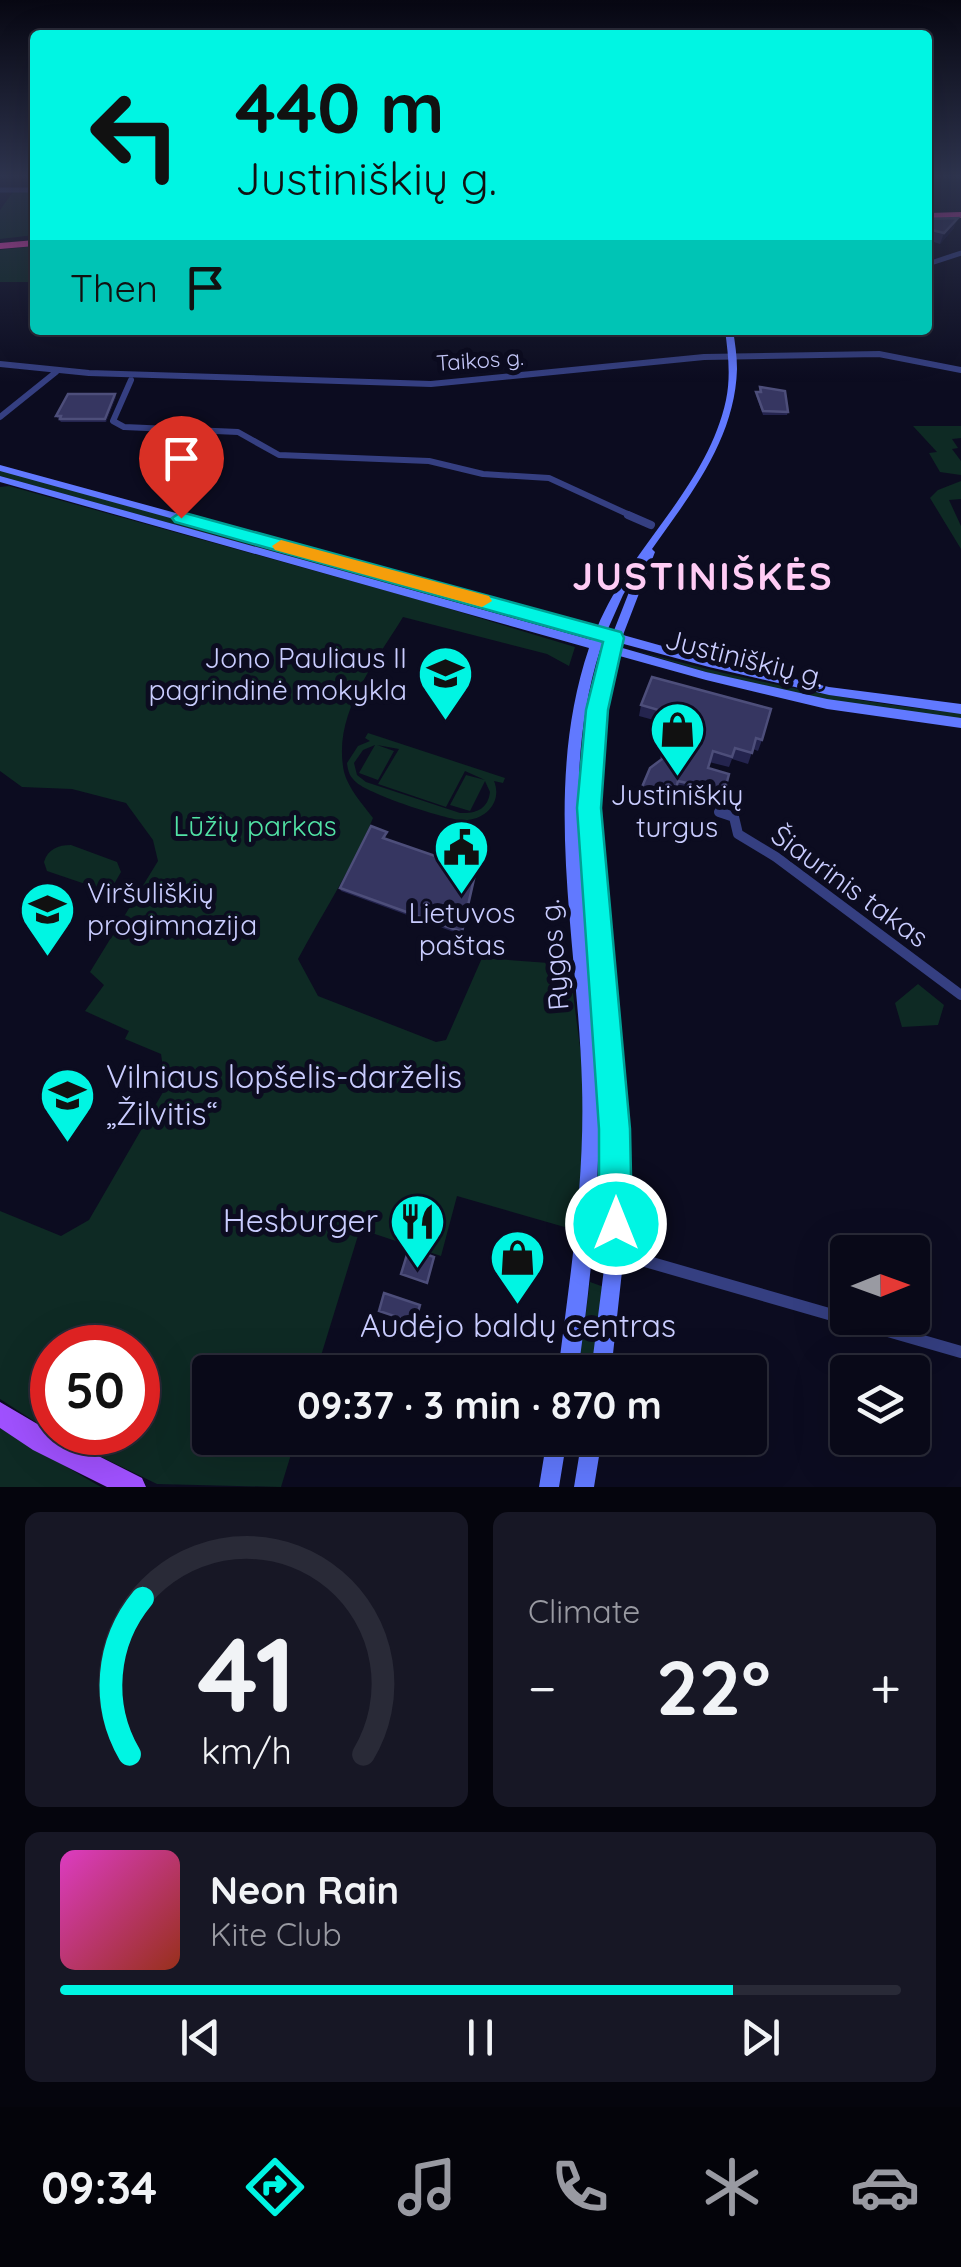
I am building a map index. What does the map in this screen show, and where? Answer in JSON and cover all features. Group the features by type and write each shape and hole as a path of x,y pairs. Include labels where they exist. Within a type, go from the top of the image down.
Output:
{"main road":[{"name":"Rygos g.","path":"570,1355 586,1244 592,1127 572,788 576,726 633,568 651,550 700,475 720,436 731,401 734,357 730,335"},
{"name":"Justiniškių g.","path":"0,468 797,699 961,723"},
{"name":"Justiniškių g.","path":"0,479 604,641 829,691 961,710"},
{"name":"Rygos g.","path":"602,1355 615,1253 615,1129 589,808 604,641"},
{"path":"0,1414 133,1487"},
{"path":"549,1487 554,1455"},
{"path":"584,1487 589,1455"}],"street":[{"path":"932,263 961,252"},
{"name":"Taikos g.","path":"0,364 56,372 443,384 681,358 879,354 961,370"},
{"path":"0,417 56,372"},
{"path":"132,380 113,421 124,428 238,432 279,455 429,462 483,474 548,478 652,525"},
{"name":"Šiaurinis takas","path":"720,812 734,816 738,834 776,857 961,995"},
{"path":"586,1244 961,1352"}],"green space":[{"path":"30,247 30,282 0,282 0,250"},
{"path":"913,426 961,426 961,438 952,439 958,448 952,449 961,461 961,475 940,472 929,453 937,452"},
{"path":"0,470 579,632 381,582 0,476"},
{"path":"961,481 961,499 949,500 961,526 961,549 930,498 938,490"},
{"name":"Lūžių parkas","path":"9,486 430,603 575,647 569,666 547,654 403,617 358,690 344,730 344,772 373,818 298,959 318,996 436,1042 446,1040 482,958 562,964 570,970 584,1078 581,1210 568,1228 457,1196 441,1256 360,1229 321,1355 192,1355 192,1455 291,1455 281,1487 157,1484 97,1455 160,1455 160,1325 30,1325 30,1418 0,1399 0,1211 61,1236 89,1220 166,1087 161,1054 125,1039 129,1031 85,1011 104,985 90,972 158,861 153,840 126,803 72,789 22,787 0,771 0,487"},
{"path":"633,650 796,689 961,713 961,720 874,709 736,681"},
{"path":"368,733 505,778 503,783 494,781 494,804 477,818 461,820 438,815 377,794 355,781 347,763 358,746 370,741 365,738","holes":["375,745 359,773 378,780 394,751 377,745 399,749 378,784 446,807 465,771 485,780 466,775 450,805 470,811 485,781 490,792 480,809 471,813 460,813 366,782 357,775 354,763 363,750"]},
{"path":"71,845 117,862 121,872 114,884 100,889 47,871 44,862 48,854"},
{"path":"918,984 944,1005 938,1025 902,1027 895,1003"},
{"path":"590,1282 604,1287 594,1355 580,1355"},
{"path":"0,1428 30,1446 30,1455 46,1455 101,1487 0,1487"}],"building":[{"path":"760,387 785,391 788,412 763,411 756,392 761,392"},
{"path":"68,394 115,394 105,419 60,419 56,416"},
{"path":"652,677 771,709 762,740 756,738 752,753 735,748 732,757 713,751 708,768 729,774 724,793 715,798 706,793 708,788 678,781 674,796 642,787 650,768 666,756 684,761 689,744 675,740 672,750 663,747 676,715 641,705"},
{"path":"371,826 387,832 383,838 476,870 462,932 340,888"},
{"name":"Hesburger","path":"409,1248 434,1257 427,1283 401,1274"},
{"path":"384,1293 420,1305 415,1323 379,1311"}],"slow traffic":[{"path":"281,546 482,601"}],"place":[{"name":"Jono Pauliaus II pagrindinė mokykla","path":"446,723"},
{"name":"Justiniškių turgus","path":"677,778"},
{"name":"Lietuvos paštas","path":"462,896"},
{"name":"Viršuliškių progimnazija","path":"48,958"},
{"name":"Vilniaus lopšelis-darželis „Žilvitis“","path":"67,1144"},
{"name":"Hesburger","path":"417,1270"},
{"name":"Audėjo baldų centras","path":"518,1306"}],"district":[{"name":"JUSTINIŠKĖS","path":"703,577"}],"route":[{"path":"181,518 614,638 597,710 589,808 615,1129 616,1224"}]}
